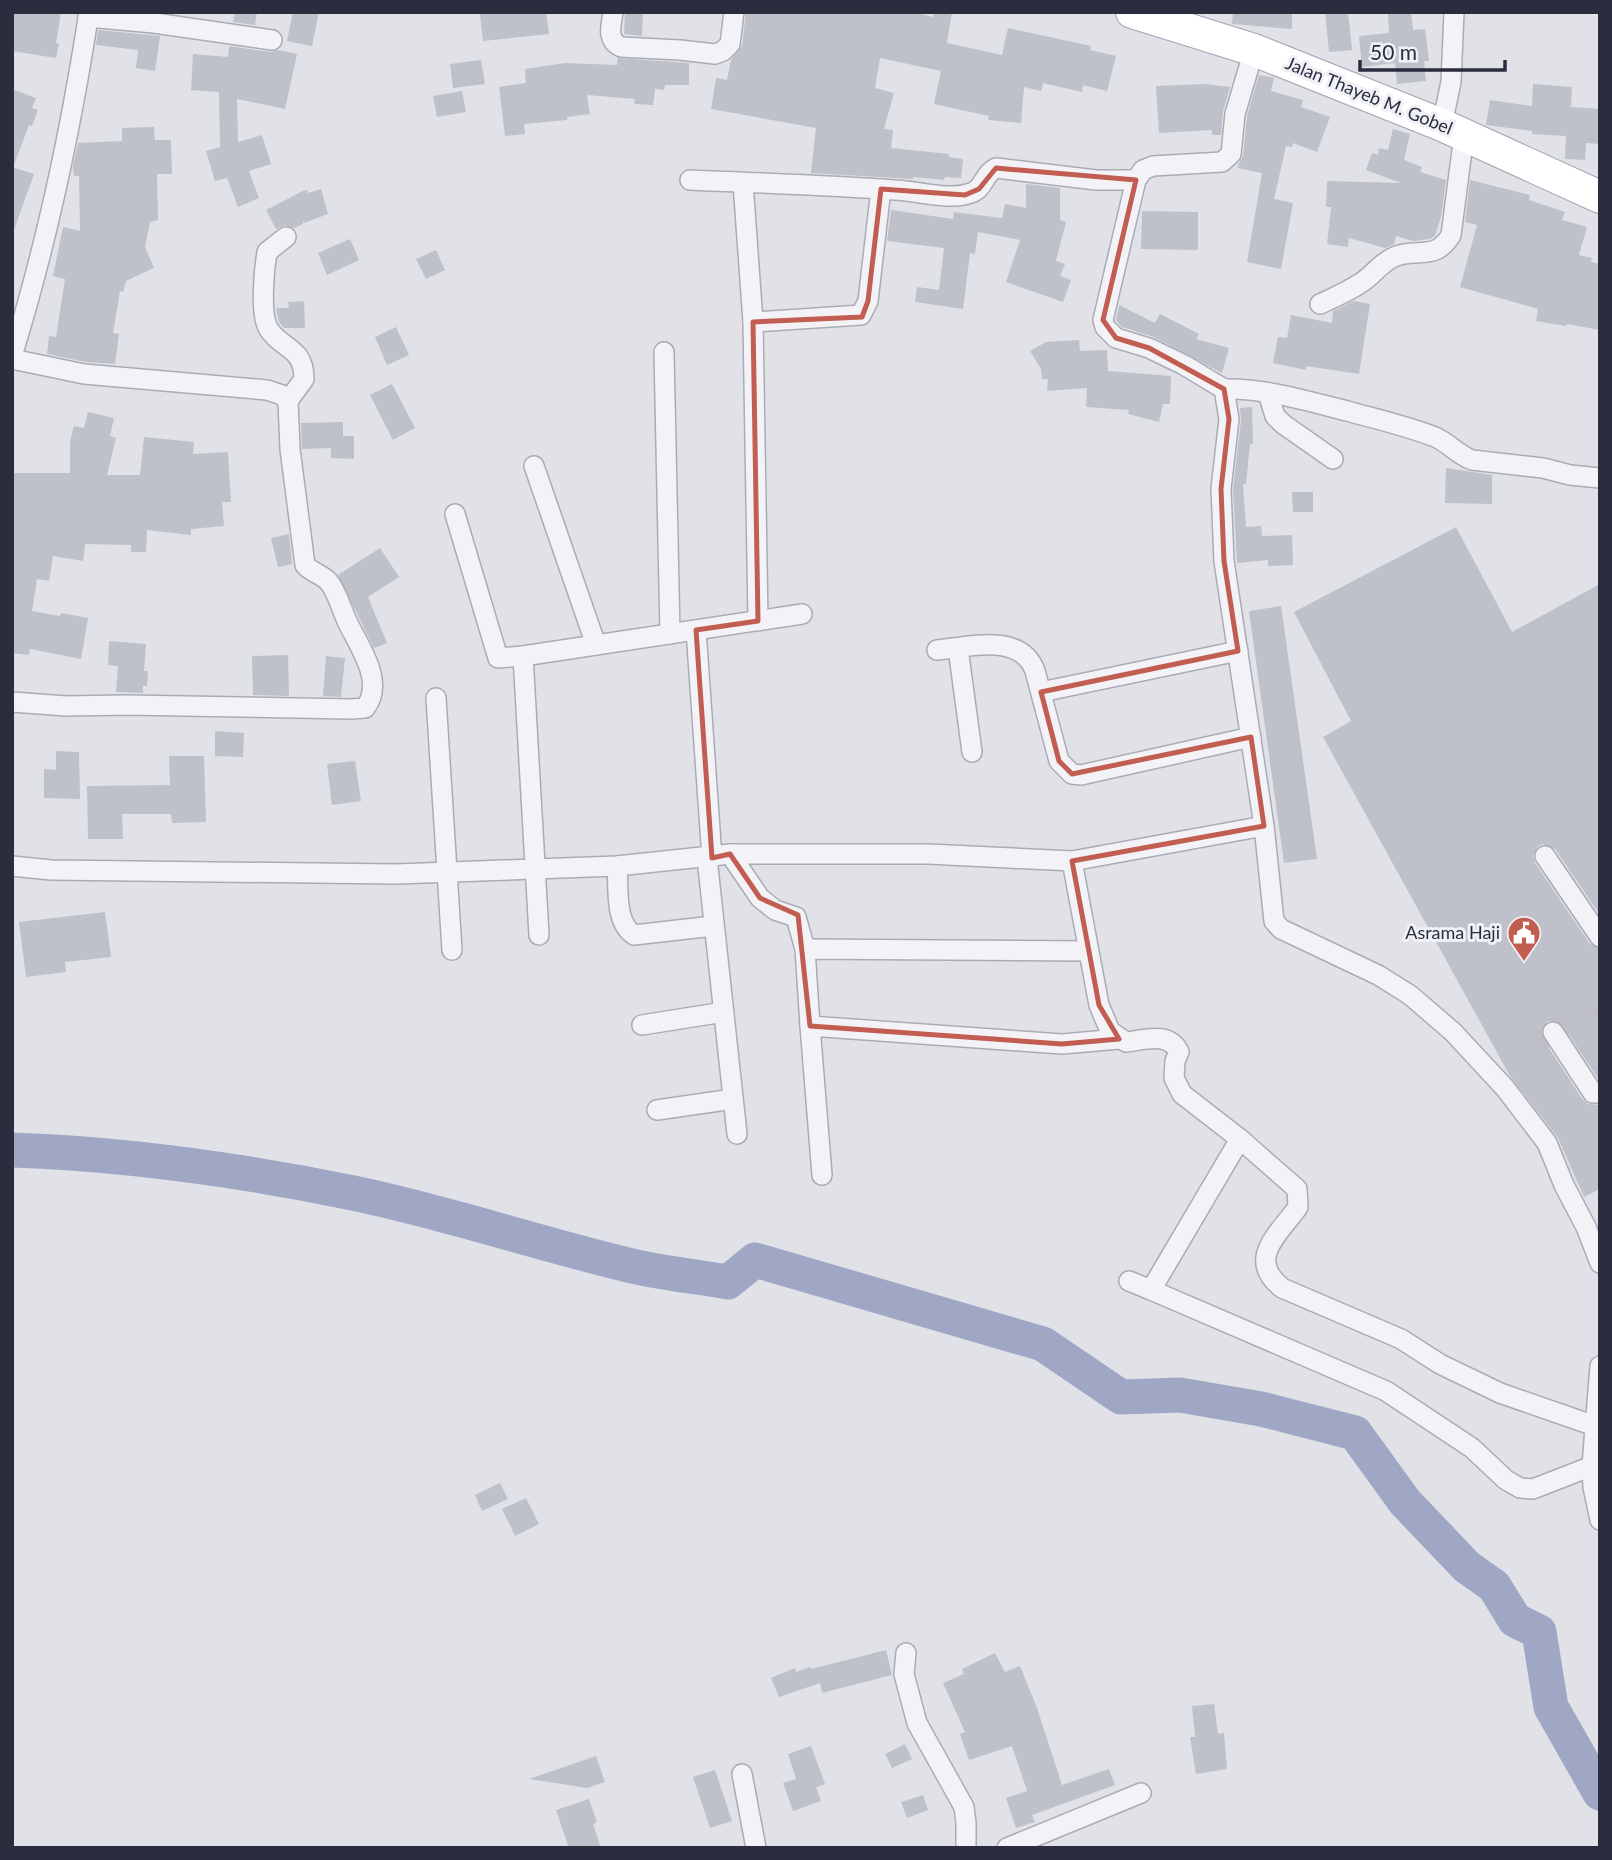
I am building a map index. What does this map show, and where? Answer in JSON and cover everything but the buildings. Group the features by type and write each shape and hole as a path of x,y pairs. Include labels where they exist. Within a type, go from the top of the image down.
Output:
{"main road":[{"name":"Jalan Thayeb M. Gobel","path":"1132,12 1254,50 1453,130 1600,197"}],"street":[{"path":"613,12 610,35 614,43 621,47 680,50 706,55 723,51 730,44 734,12"},
{"path":"1320,304 1359,284 1394,257 1439,249 1447,243 1451,235 1454,12"},
{"path":"272,40 88,15 73,115 50,219 13,351 83,374 267,390 276,392 288,401"},
{"path":"1254,50 1235,114 1231,154 1228,159 1222,162 1153,166 1143,170 1136,180 1103,320 1105,327 1116,338 1149,348 1224,389 1268,393 1312,402 1409,428 1441,440 1472,460 1600,478"},
{"path":"690,180 965,195 979,189 990,170 996,167 1096,180 1136,180"},
{"path":"743,183 753,322 758,621"},
{"path":"753,322 861,315 869,301 880,189"},
{"path":"12,702 66,706 365,708 371,701 373,693 367,657 353,635 327,580 305,565 292,470 288,401 304,379 302,361 270,331 264,291 267,252 286,237"},
{"path":"664,352 670,634"},
{"path":"1224,389 1229,419 1221,489 1224,561 1264,826 1274,921 1281,929 1354,962 1410,995 1461,1040 1505,1088 1546,1143 1600,1263"},
{"path":"1268,393 1272,410 1283,424 1333,459"},
{"path":"534,466 596,645"},
{"path":"455,513 498,658 802,614"},
{"path":"696,630 716,857 713,926 737,1134"},
{"path":"937,650 998,644 1018,651 1032,663 1059,761 1072,774 1081,775 1251,737"},
{"path":"958,648 972,752"},
{"path":"1041,692 1238,651"},
{"path":"523,656 539,935"},
{"path":"436,698 452,950"},
{"path":"12,866 51,870 396,874 617,866 716,857 928,854 1072,862 1264,826"},
{"path":"1545,856 1600,937"},
{"path":"716,857 775,910 796,917 805,949 822,1175"},
{"path":"1072,862 1104,1022 1119,1039 1126,1042 1160,1038 1176,1047 1178,1052 1174,1078 1182,1094 1286,1178 1299,1195 1298,1207 1268,1248 1264,1259 1269,1275 1282,1288 1401,1339 1440,1364 1500,1393 1595,1426"},
{"path":"617,866 621,918 626,930 634,935 713,926"},
{"path":"805,949 1088,951"},
{"path":"642,1025 724,1012"},
{"path":"810,1026 1062,1044 1119,1039"},
{"path":"1553,1032 1593,1093 1600,1093"},
{"path":"657,1110 733,1099"},
{"path":"1151,1290 1240,1139"},
{"path":"1129,1281 1386,1391 1472,1448 1506,1480 1520,1488 1533,1489 1592,1466"},
{"path":"1600,1366 1592,1466 1600,1520"},
{"path":"906,1653 904,1674 917,1723 964,1807 968,1846"},
{"path":"742,1774 756,1848"},
{"path":"1007,1848 1141,1793"}],"highlighted area":[{"path":"996,168 1136,180 1103,320 1116,338 1149,348 1224,389 1229,419 1221,489 1224,561 1238,651 1041,692 1059,761 1072,774 1251,737 1264,826 1072,861 1099,1005 1119,1039 1062,1044 810,1026 798,915 760,898 730,854 712,858 696,630 758,621 753,322 862,317 868,301 881,189 965,195 979,189"}],"waterway":[{"path":"12,1150 141,1159 311,1185 421,1209 637,1267 728,1282 755,1260 1043,1344 1121,1397 1180,1395 1261,1409 1355,1433 1405,1502 1467,1567 1494,1586 1515,1620 1539,1632 1551,1707 1600,1793"}],"tunnel":[{"path":"1531,1048 1600,999"}],"place":[{"name":"Asrama Haji","path":"1524,963"}]}
